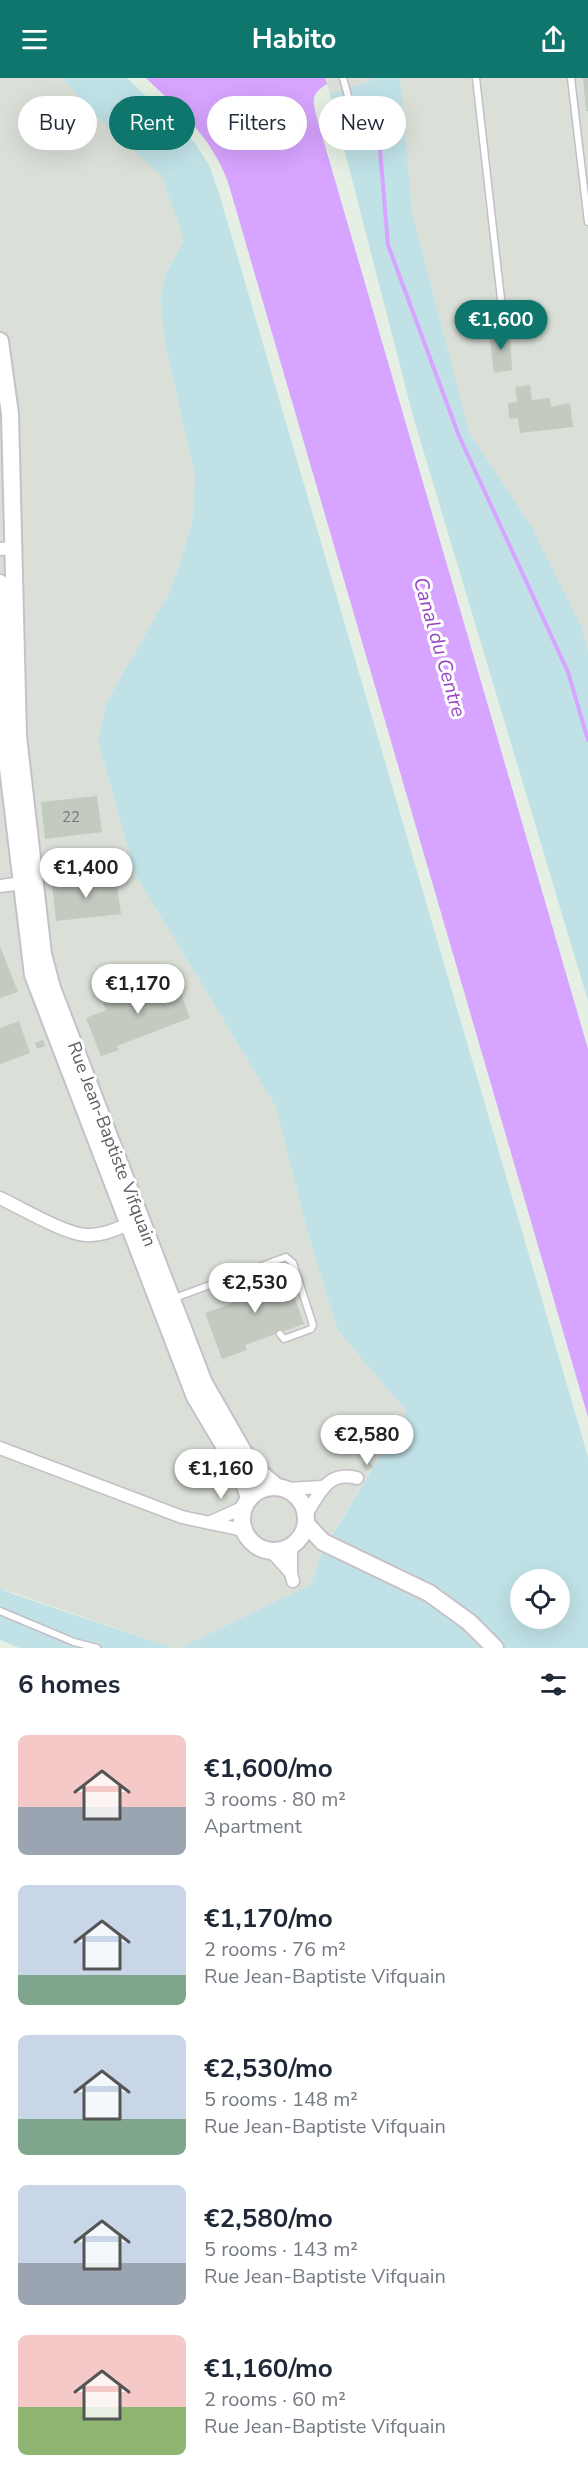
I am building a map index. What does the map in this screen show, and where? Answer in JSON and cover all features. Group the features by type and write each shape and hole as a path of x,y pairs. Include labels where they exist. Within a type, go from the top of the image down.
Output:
{"street":[{"name":"Rue Jean-Baptiste Vifquain","path":"0,342 10,414 7,549 33,975 135,1221 172,1299 204,1383 251,1465 303,1504 306,1519 323,1542 438,1599 469,1622 495,1648"},
{"name":"Rue Jean-Baptiste Vifquain","path":"0,583 4,735 27,882"},
{"path":"0,886 27,882"},
{"path":"0,1198 70,1231 85,1235 101,1234 135,1221"},
{"name":"Rue Jean-Baptiste Vifquain","path":"135,1221 195,1397 239,1471 247,1502 241,1517 243,1530"},
{"path":"0,1448 182,1517 243,1530 254,1546 272,1552 292,1577 291,1547"},
{"path":"211,1522 247,1502 257,1491 322,1487 340,1477 357,1478"},
{"path":"272,1552 291,1547 298,1541 322,1487"}],"lane":[{"path":"343,78 348,96"},
{"path":"476,78 501,299"},
{"path":"571,78 588,222"},
{"path":"172,1299 286,1257 293,1263 313,1325 311,1329 284,1339 280,1334"},
{"path":"0,1611 74,1642 97,1648"}],"shaded area":[{"path":"0,78 62,78 78,96 18,96 18,150 97,150 97,117 109,128 109,150 134,150 163,176 184,240 164,278 160,299 165,344 195,477 192,520 169,593 106,703 98,743 135,874 276,1107 309,1238 338,1331 407,1412 324,1547 311,1584 180,1648 173,1648 0,1588"},
{"path":"62,78 127,78 146,96 109,96 109,128 97,117 97,96 78,96"},
{"path":"325,78 588,78 588,989 346,150 406,150 406,96 330,96"},
{"path":"374,78 400,78 402,96 331,96 330,94 366,83"},
{"path":"195,143 209,165 219,193 588,1457 588,1648 500,1648 482,1628 329,1540 407,1412 338,1331 309,1238 276,1107 135,874 98,742 106,703 169,593 192,520 195,477 165,344 160,299 164,278 184,240 162,176 133,150 195,150"},
{"path":"406,145 412,212 469,432 531,526 582,628 588,652 588,1001 413,416 344,150 406,150"},
{"path":"324,1547 427,1598 489,1648 180,1648 311,1584"},
{"path":"0,1588 173,1648 20,1648 0,1640"}],"water":[{"name":"Canal du Centre","path":"146,78 325,78 327,84 318,90 314,97 319,125 319,150 326,150 588,1049 588,1417 228,182 212,150 307,150 307,96 207,96 207,142 195,127 195,96 164,96"}],"building":[{"path":"583,78 588,78 588,111 586,111"},
{"path":"510,330 512,370 494,373 489,333"},
{"path":"530,385 532,400 550,398 551,407 570,403 573,427 520,433 518,418 509,419 508,403 517,402 515,387"},
{"path":"97,796 102,832 45,839 41,802"},
{"path":"116,877 121,914 56,921 52,884"},
{"path":"0,946 18,992 0,998"},
{"path":"174,975 190,1018 117,1046 119,1050 101,1056 86,1018 106,1010 103,1003"},
{"path":"19,1021 30,1053 0,1064 0,1028"},
{"path":"43,1040 45,1046 37,1049 35,1043"},
{"path":"285,1271 304,1324 245,1345 247,1350 222,1359 205,1313 233,1303 229,1291"},
{"path":"368,1460 373,1467 366,1471 362,1464"}],"waterway":[{"path":"380,150 388,245 459,436 568,672 588,740"}]}
